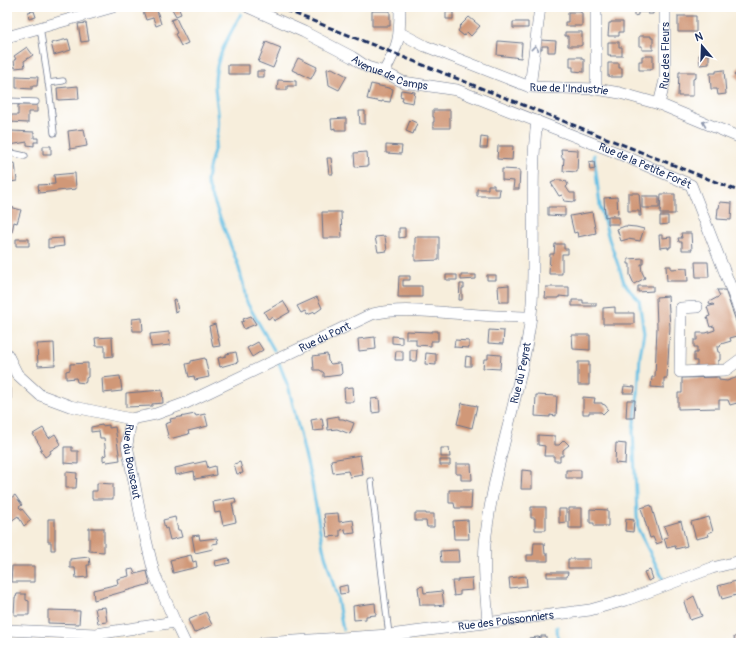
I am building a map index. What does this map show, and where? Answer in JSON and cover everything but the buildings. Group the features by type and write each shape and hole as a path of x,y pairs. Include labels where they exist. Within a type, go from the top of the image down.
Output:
{"street":[{"path":"8,37 113,7"},
{"name":"Avenue de Camps","path":"248,7 280,20 331,46 367,67 384,72 403,82 457,90 537,121"},
{"path":"384,72 396,49 400,33 400,7"},
{"path":"530,87 540,7"},
{"path":"596,7 596,89"},
{"name":"Rue des Fleurs","path":"659,104 665,80 665,7"},
{"name":"Rue de l'Industrie","path":"400,33 424,46 530,87 596,89 620,93 659,104 741,138"},
{"name":"Rue de la Petite Forêt","path":"537,121 691,185 737,289 741,314"},
{"name":"Rue du Peyrat","path":"488,622 484,570 485,543 492,499 529,329 532,288 537,121"},
{"path":"697,307 681,308 680,372 726,370 741,359"},
{"name":"Rue du Pont","path":"131,419 156,414 186,403 372,314 404,310 501,317 530,317"},
{"name":"Rue du Bouscaut","path":"7,354 17,374 40,395 70,406 131,419 127,445 142,523 154,574 175,622"},
{"name":"Rue des Poissonniers","path":"263,643 389,635 590,610 629,599 712,568 741,561"},
{"path":"7,630 96,634 175,622 185,643"}],"lane":[{"path":"40,27 54,133"},
{"path":"48,83 63,81"},
{"path":"7,101 36,102"},
{"path":"7,152 25,156"},
{"path":"371,481 389,635"}],"waterway":[{"path":"241,14 224,46 216,71 215,86 219,125 217,139 208,170 207,183 238,265 246,301 274,350"},
{"path":"594,155 600,206 609,239 624,282 639,300 644,333 640,356 638,394 633,431 638,529 663,579"},
{"path":"279,363 289,389 312,483 323,548 337,597 343,630"},
{"path":"557,627 558,643"}],"railway":[{"path":"278,7 741,192"}]}
